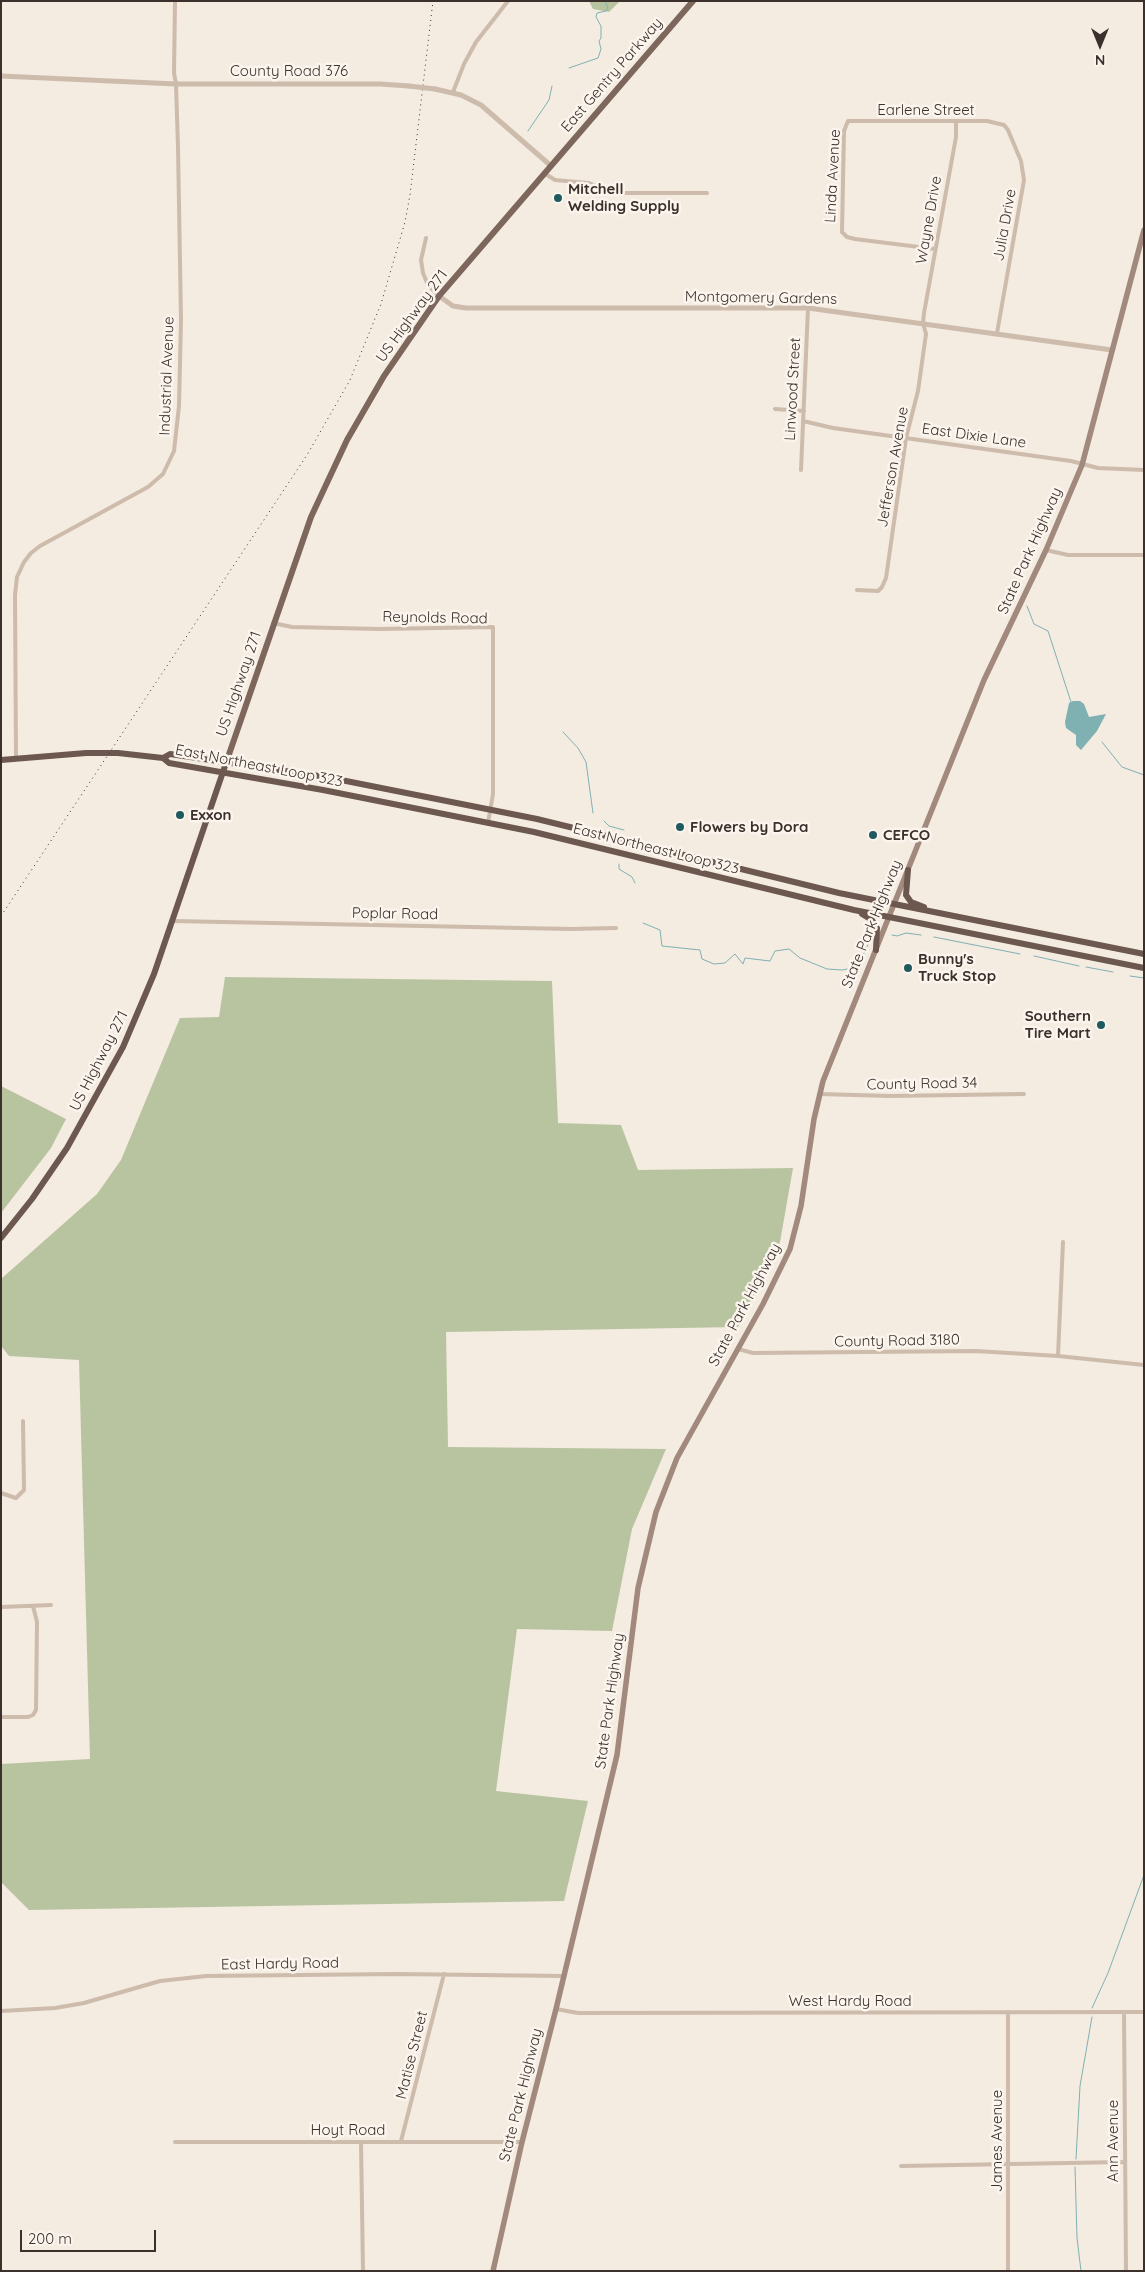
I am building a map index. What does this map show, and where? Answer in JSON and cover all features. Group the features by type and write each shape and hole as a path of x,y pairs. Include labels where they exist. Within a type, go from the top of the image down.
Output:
{"highway":[{"name":"East Northeast Loop 323","path":"1,760 95,752 163,758 170,754 326,778 491,809 894,904 1144,954"},
{"name":"East Northeast Loop 323","path":"163,758 168,763 323,790 488,822 889,918 1144,968"},
{"name":"US Highway 271","path":"1,1238 56,1164 105,1083 133,1025 173,921 226,763"},
{"path":"323,790 326,778"},
{"path":"400,805 402,791"},
{"path":"534,832 537,819"},
{"path":"638,857 641,843"},
{"path":"908,870 906,889 908,898 914,904 937,913"},
{"path":"784,894 788,880"},
{"path":"854,910 870,918 876,925 878,934 876,950"},
{"path":"990,937 993,924"},
{"path":"1121,964 1124,950"}],"main road":[{"name":"East Gentry Parkway","path":"550,165 693,1"},
{"name":"US Highway 271","path":"226,763 311,517 346,441 396,356 439,296 550,165"},
{"name":"State Park Highway","path":"493,2271 522,2142 556,2009 618,1748 636,1603 650,1535 662,1496 677,1458 779,1273 793,1240 802,1206 819,1094 829,1063 984,680 1046,550 1082,465 1144,230"}],"street":[{"name":"Industrial Avenue","path":"16,758 15,595 17,577 24,562 40,546 148,487 163,474 174,451 179,406 181,320 176,84 174,73 175,1"},
{"path":"453,92 464,64 476,42 508,1"},
{"name":"County Road 376","path":"1,76 176,84 370,84 436,89 453,92 474,101 486,109 550,165"},
{"name":"Earlene Street","path":"848,121 986,121 1004,125"},
{"name":"Linda Avenue","path":"848,121 844,131 842,232 847,237 855,239 935,249"},
{"name":"Wayne Drive","path":"923,323 956,137 956,121"},
{"name":"Julia Drive","path":"997,332 1024,180 1012,136 1004,125"},
{"path":"544,173 552,179 588,183 615,193 708,193"},
{"path":"426,238 421,266 428,285 439,296"},
{"name":"Montgomery Gardens","path":"439,296 453,306 466,308 808,308 997,332 1112,350"},
{"name":"Linwood Street","path":"800,470 808,308"},
{"name":"Jefferson Avenue","path":"857,590 878,590 885,583 906,438 918,391 926,334 923,323"},
{"path":"775,409 804,411"},
{"name":"East Dixie Lane","path":"803,421 818,426 1070,461 1098,468 1144,470"},
{"path":"1046,550 1068,555 1144,555"},
{"name":"Reynolds Road","path":"273,623 292,627 493,627 491,809 488,822"},
{"name":"Poplar Road","path":"173,921 571,929 616,928"},
{"name":"County Road 34","path":"819,1094 890,1096 1024,1094"},
{"path":"1058,1356 1062,1242"},
{"name":"County Road 3180","path":"738,1349 753,1353 976,1351 1058,1356 1144,1365"},
{"path":"1,1493 13,1498 21,1495 24,1486 23,1421"},
{"path":"1,1607 51,1605"},
{"path":"1,1717 33,1715 36,1710 37,1650 36,1618 33,1606"},
{"name":"East Hardy Road","path":"1,2011 55,2008 84,2002 135,1987 182,1978 444,1974 564,1976"},
{"name":"Matise Street","path":"401,2141 444,1974"},
{"name":"West Hardy Road","path":"556,2009 578,2013 1144,2012"},
{"name":"James Avenue","path":"1008,2012 1008,2271"},
{"name":"Ann Avenue","path":"1124,2012 1126,2271"},
{"name":"Hoyt Road","path":"175,2142 522,2142"},
{"path":"361,2142 362,2271"},
{"path":"901,2166 1124,2162"}],"green space":[{"path":"589,1 620,1 609,12 593,9"},
{"path":"225,977 552,981 558,1123 621,1125 638,1170 793,1168 780,1242 738,1327 446,1332 448,1447 666,1449 632,1529 612,1631 517,1629 496,1791 588,1801 564,1901 29,1910 1,1882 1,1764 90,1759 79,1360 9,1356 1,1346 1,1279 97,1194 121,1160 180,1018 219,1017"},
{"path":"1,1086 66,1119 51,1148 1,1213"}],"water":[{"path":"1080,701 1084,704 1089,717 1106,714 1097,731 1081,750 1076,745 1076,735 1066,728 1065,722 1069,703"}],"waterway":[{"path":"569,68 598,58 601,49 599,41 601,38 601,26 596,17 597,13 606,11 608,8 605,1"},
{"path":"528,131 549,100 552,86"},
{"path":"1006,599 1015,601"},
{"path":"1027,606 1034,624 1048,631 1071,702"},
{"path":"563,732 578,748 586,762 593,813"},
{"path":"1102,742 1122,767 1144,775"},
{"path":"604,821 609,826 624,830"},
{"path":"619,864 619,869 632,877 635,883"},
{"path":"643,923 660,930 662,946 700,950 702,959 714,964 725,963 735,954 743,964 745,958 770,961 775,951 789,949 800,958 827,969 842,970 858,967 869,942 871,931"},
{"path":"892,935 897,936 906,933 921,935"},
{"path":"934,937 1020,954"},
{"path":"1034,956 1079,966"},
{"path":"1086,967 1113,972"},
{"path":"1130,976 1144,978"},
{"path":"1092,2008 1108,1973 1144,1875"},
{"path":"1076,2159 1080,2086 1092,2017"},
{"path":"1075,2167 1077,2238 1081,2271"}],"railway":[{"path":"1,916 307,455 350,380 381,304 405,222 410,195 433,1"}],"place":[{"name":"Mitchell Welding Supply","path":"558,198"},
{"name":"Exxon","path":"180,815"},
{"name":"Flowers by Dora","path":"680,827"},
{"name":"CEFCO","path":"873,835"},
{"name":"Bunny's Truck Stop","path":"908,968"},
{"name":"Southern Tire Mart","path":"1101,1025"}]}
